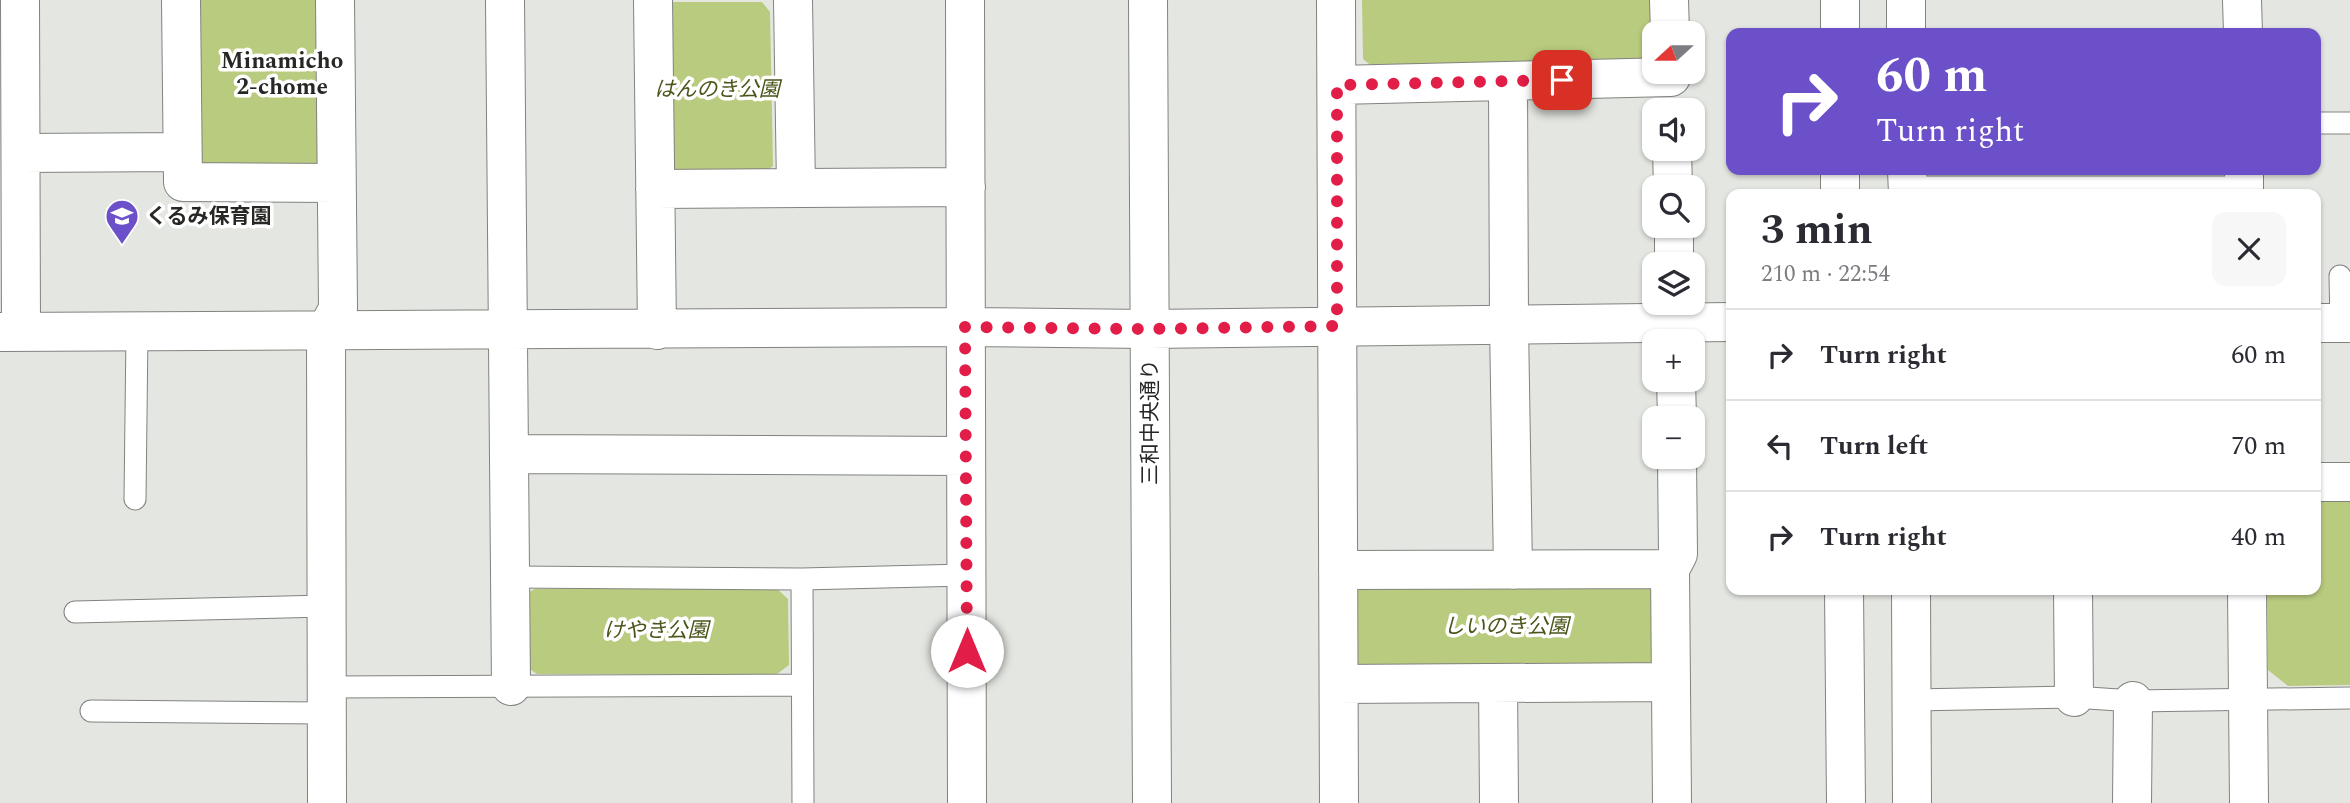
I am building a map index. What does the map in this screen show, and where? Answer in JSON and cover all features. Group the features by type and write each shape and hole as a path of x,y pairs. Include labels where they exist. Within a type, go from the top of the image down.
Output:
{"street":[{"path":"20,0 21,153 11,332 965,327 1149,329 1726,322"},
{"path":"181,0 183,182 336,183"},
{"path":"327,803 326,331 338,309 335,0"},
{"path":"505,0 511,686"},
{"path":"653,0 657,330"},
{"path":"793,0 796,187"},
{"path":"965,0 967,803"},
{"name":"三和中央通り","path":"1148,0 1152,803"},
{"path":"1336,0 1339,803"},
{"path":"1670,0 1670,21"},
{"path":"1840,0 1840,28"},
{"path":"1906,0 1906,28"},
{"path":"2242,0 2243,28"},
{"path":"1337,85 1508,81 1671,86"},
{"path":"1508,81 1513,570"},
{"path":"21,153 181,152"},
{"path":"655,189 965,187"},
{"path":"510,454 966,456"},
{"path":"1672,803 1670,569 1678,554 1677,469"},
{"path":"2321,482 2350,482"},
{"path":"1338,570 1670,569"},
{"path":"1844,595 1846,803"},
{"path":"1911,595 1912,803"},
{"path":"2073,595 2074,696"},
{"path":"2247,595 2249,803"},
{"path":"1339,684 1671,682"},
{"path":"1498,683 1499,803"},
{"path":"2132,803 2133,701"}],"lane":[{"path":"2321,123 2350,123"},
{"path":"1908,184 2244,184"},
{"path":"2335,323 2340,276"},
{"path":"135,499 136,332"},
{"path":"511,577 802,579 966,575"},
{"path":"802,579 803,803"},
{"path":"75,612 326,606"},
{"path":"91,711 326,700 511,686 802,685"},
{"path":"1912,700 2074,696 2133,701 2350,698"}],"green space":[{"path":"182,0 334,0 336,183 183,182"},
{"path":"1362,0 1650,0 1651,21 1642,21 1642,67 1374,68 1363,59"},
{"name":"はんのき公園","path":"670,2 762,2 770,12 773,166 762,175 671,177"},
{"path":"2321,497 2350,497 2350,685 2288,686 2268,670 2267,595 2321,595"},
{"name":"しいのき公園","path":"1358,585 1653,587 1654,664 1357,667"},
{"name":"けやき公園","path":"775,587 788,599 789,665 777,674 537,674 525,666 523,595 535,589"}],"place":[{"name":"くるみ保育園","path":"122,246"}],"district":[{"name":"Minamicho 2-chome","path":"282,73"}],"route":[{"path":"967,651 965,327 1149,329 1337,326 1337,85 1562,80"}]}
